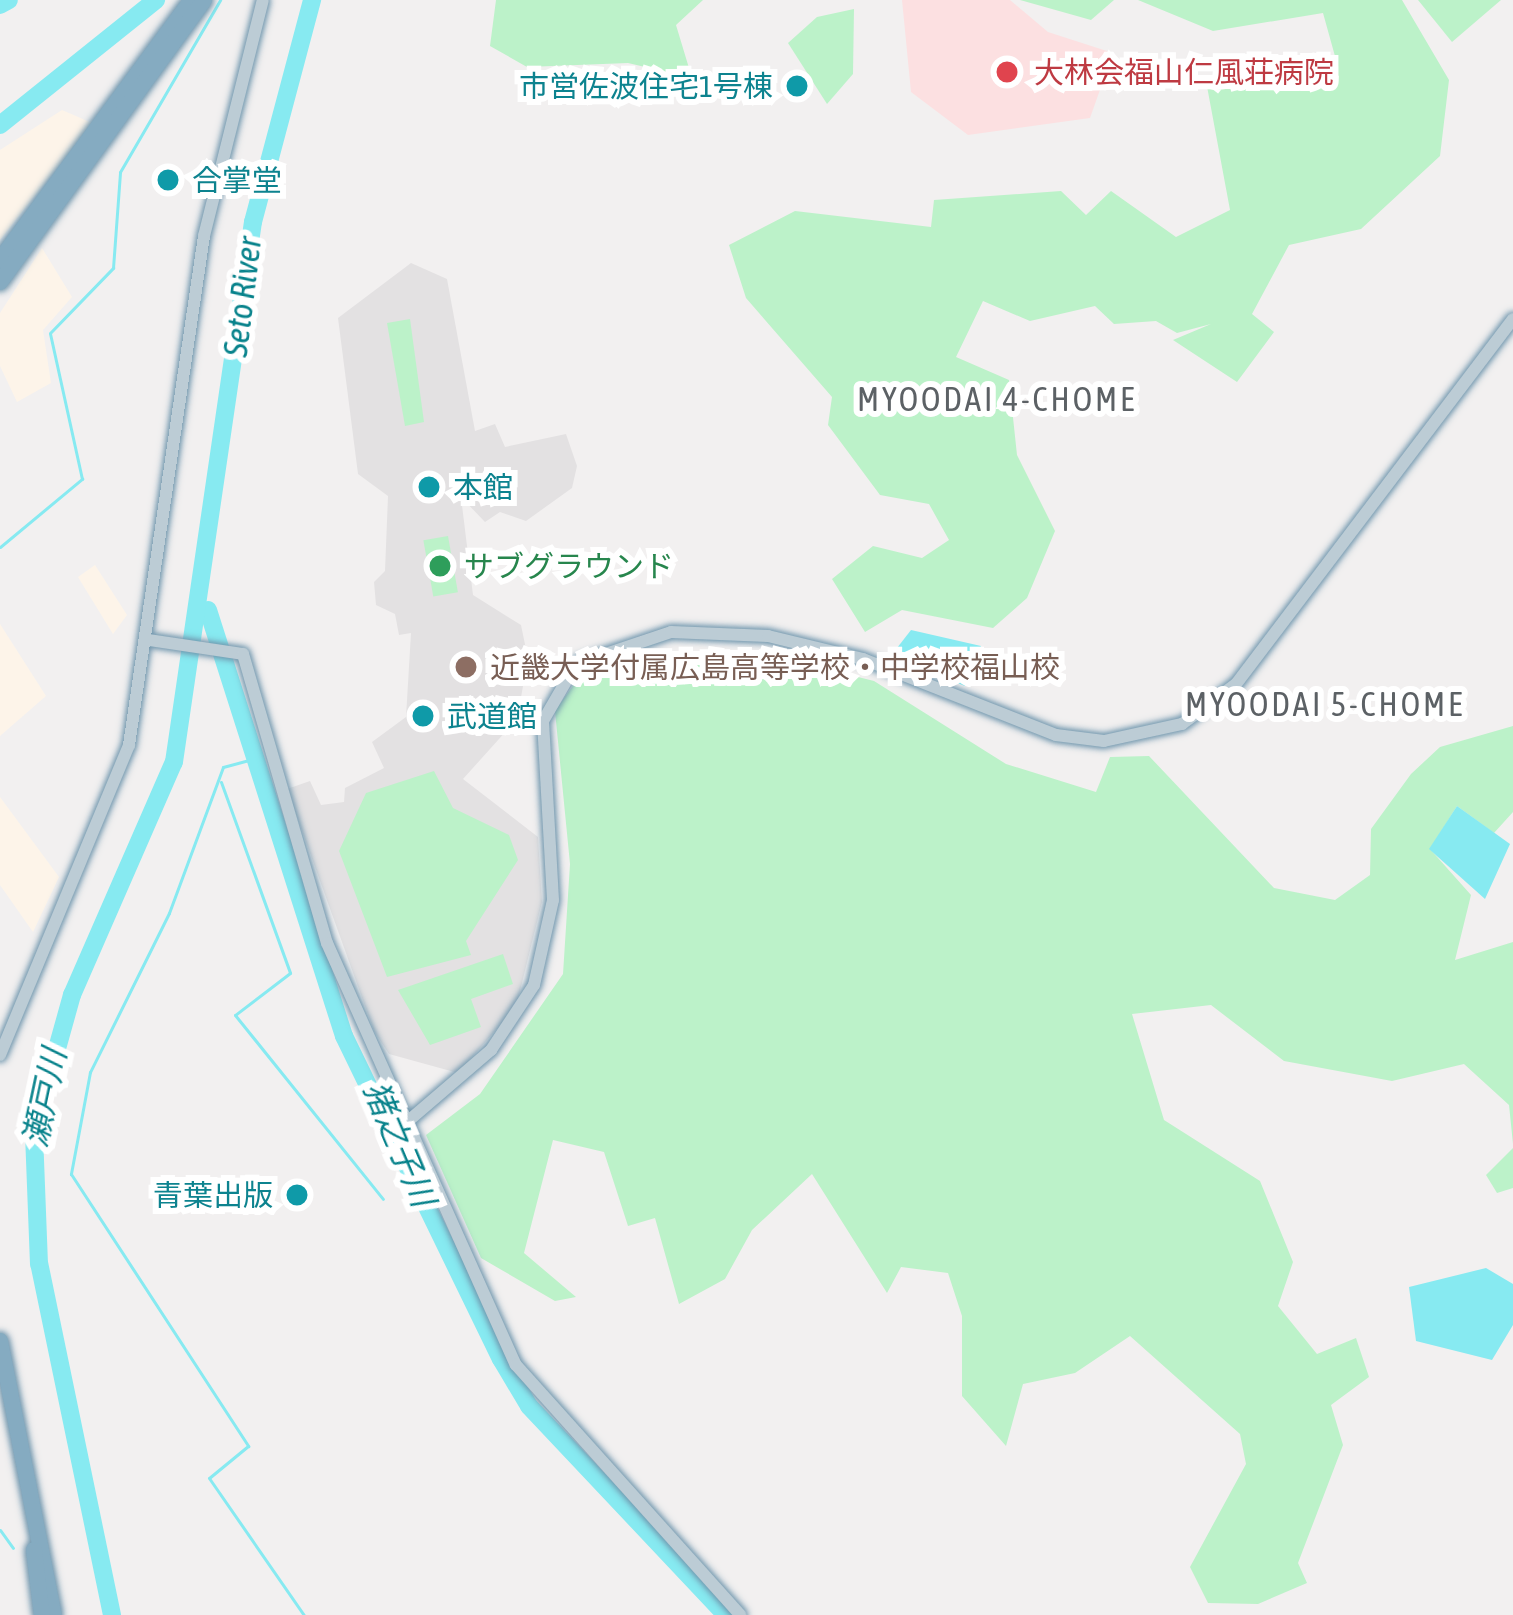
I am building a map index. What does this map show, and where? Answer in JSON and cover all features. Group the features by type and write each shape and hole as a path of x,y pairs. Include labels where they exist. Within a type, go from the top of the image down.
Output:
{"highway":[{"path":"0,260 191,0"},
{"path":"0,282 204,0"},
{"path":"0,1341 54,1615"},
{"path":"0,1390 42,1615"}],"street":[{"path":"0,1054 114,796 154,641 204,236 263,0"},
{"path":"407,1122 491,1050 535,985 553,900 543,721 576,664 671,632 768,636 862,659 1056,735 1104,741 1182,724 1236,684 1513,319"},
{"path":"154,641 237,654 327,944 531,1390 740,1615"}],"shaded area":[{"name":"大林会福山仁風荘病院","path":"902,0 1010,0 1048,32 1113,53 1090,118 968,135 911,92"},
{"path":"62,110 92,123 0,240 0,150"},
{"path":"42,248 72,297 43,330 51,383 17,402 0,366 0,313"},
{"name":"近畿大学付属広島高等学校・中学校福山校","path":"411,263 447,279 475,431 495,424 505,447 566,434 577,466 572,488 526,521 500,512 485,522 461,497 473,595 521,625 528,659 517,719 463,779 538,837 542,902 516,1007 458,1073 389,1054 374,1031 287,789 310,781 321,805 344,802 345,788 384,768 372,742 406,717 411,633 399,635 395,614 376,605 374,582 385,571 388,496 358,474 338,318"},
{"path":"95,565 127,615 113,634 78,577"},
{"path":"0,624 46,696 0,736"},
{"path":"0,797 59,877 33,932 0,885"}],"green space":[{"path":"496,0 703,0 676,25 692,78 628,63 527,67 490,46"},
{"path":"1020,0 1114,0 1091,20"},
{"path":"1138,0 1402,0 1449,80 1440,156 1361,229 1289,245 1252,314 1274,332 1237,382 1173,340 1211,324 1177,333 1156,321 1114,324 1095,306 1030,321 983,301 956,357 1009,380 1017,455 1055,531 1027,598 993,628 902,610 865,632 832,579 873,546 922,558 949,540 929,504 880,495 828,425 832,397 746,298 729,245 795,211 931,227 934,200 1061,191 1086,215 1111,191 1176,237 1230,210 1206,81 1338,67 1323,13 1213,31"},
{"path":"1418,0 1501,0 1452,42"},
{"path":"854,9 853,74 827,104 788,43 817,17"},
{"path":"410,319 424,422 405,426 387,323"},
{"name":"サブグラウンド","path":"448,536 458,592 433,596 423,540"},
{"path":"629,652 758,652 874,681 1006,764 1096,792 1110,757 1149,756 1274,888 1335,900 1370,875 1371,829 1411,774 1440,747 1513,726 1513,812 1494,833 1457,806 1430,849 1471,895 1455,960 1513,942 1513,1144 1509,1105 1464,1064 1392,1081 1284,1061 1211,1005 1132,1014 1164,1120 1260,1181 1293,1262 1278,1306 1317,1354 1356,1338 1369,1377 1331,1405 1343,1445 1298,1563 1307,1583 1258,1604 1208,1603 1190,1567 1246,1464 1240,1434 1130,1336 1075,1373 1023,1384 1006,1446 962,1396 962,1316 948,1273 901,1267 887,1293 812,1174 752,1230 725,1279 679,1304 655,1218 628,1226 604,1152 553,1140 524,1253 576,1297 555,1301 481,1258 426,1135 480,1094 563,974 570,864 555,711 584,670"},
{"path":"434,771 453,808 509,835 518,860 466,941 471,955 387,977 339,851 366,793"},
{"path":"503,954 513,984 471,999 481,1027 430,1045 398,990"},
{"path":"1513,1148 1513,1188 1497,1193 1486,1175"}],"water":[{"path":"911,630 981,646 965,686 890,657"},
{"path":"1457,806 1510,844 1485,899 1429,849"},
{"path":"1486,1268 1513,1284 1513,1325 1492,1360 1416,1341 1409,1287"}],"waterway":[{"path":"0,5 9,0"},
{"path":"0,125 156,0"},
{"path":"0,547 82,479 50,333 113,268 120,172 220,0"},
{"name":"瀬戸川","path":"112,1615 39,1264 34,1131 72,995 174,762 253,222 312,0"},
{"name":"猪之子川","path":"208,610 344,1036 501,1359 529,1406 726,1615"},
{"path":"249,760 223,767 169,913 90,1072 71,1174 248,1446 209,1478 304,1615"},
{"path":"221,782 290,973 235,1015 383,1199"},
{"path":"0,1530 13,1548"}],"place":[{"name":"大林会福山仁風荘病院","path":"1007,72"},
{"name":"市営佐波住宅1号棟","path":"797,86"},
{"name":"合掌堂","path":"168,180"},
{"name":"本館","path":"429,487"},
{"name":"サブグラウンド","path":"440,566"},
{"name":"近畿大学付属広島高等学校・中学校福山校","path":"466,667"},
{"name":"武道館","path":"423,716"},
{"name":"青葉出版","path":"297,1195"}],"district":[{"name":"MYOODAI 4-CHOME","path":"997,400"},
{"name":"MYOODAI 5-CHOME","path":"1325,705"}],"water label":[{"name":"Seto River","path":"243,297"}]}
